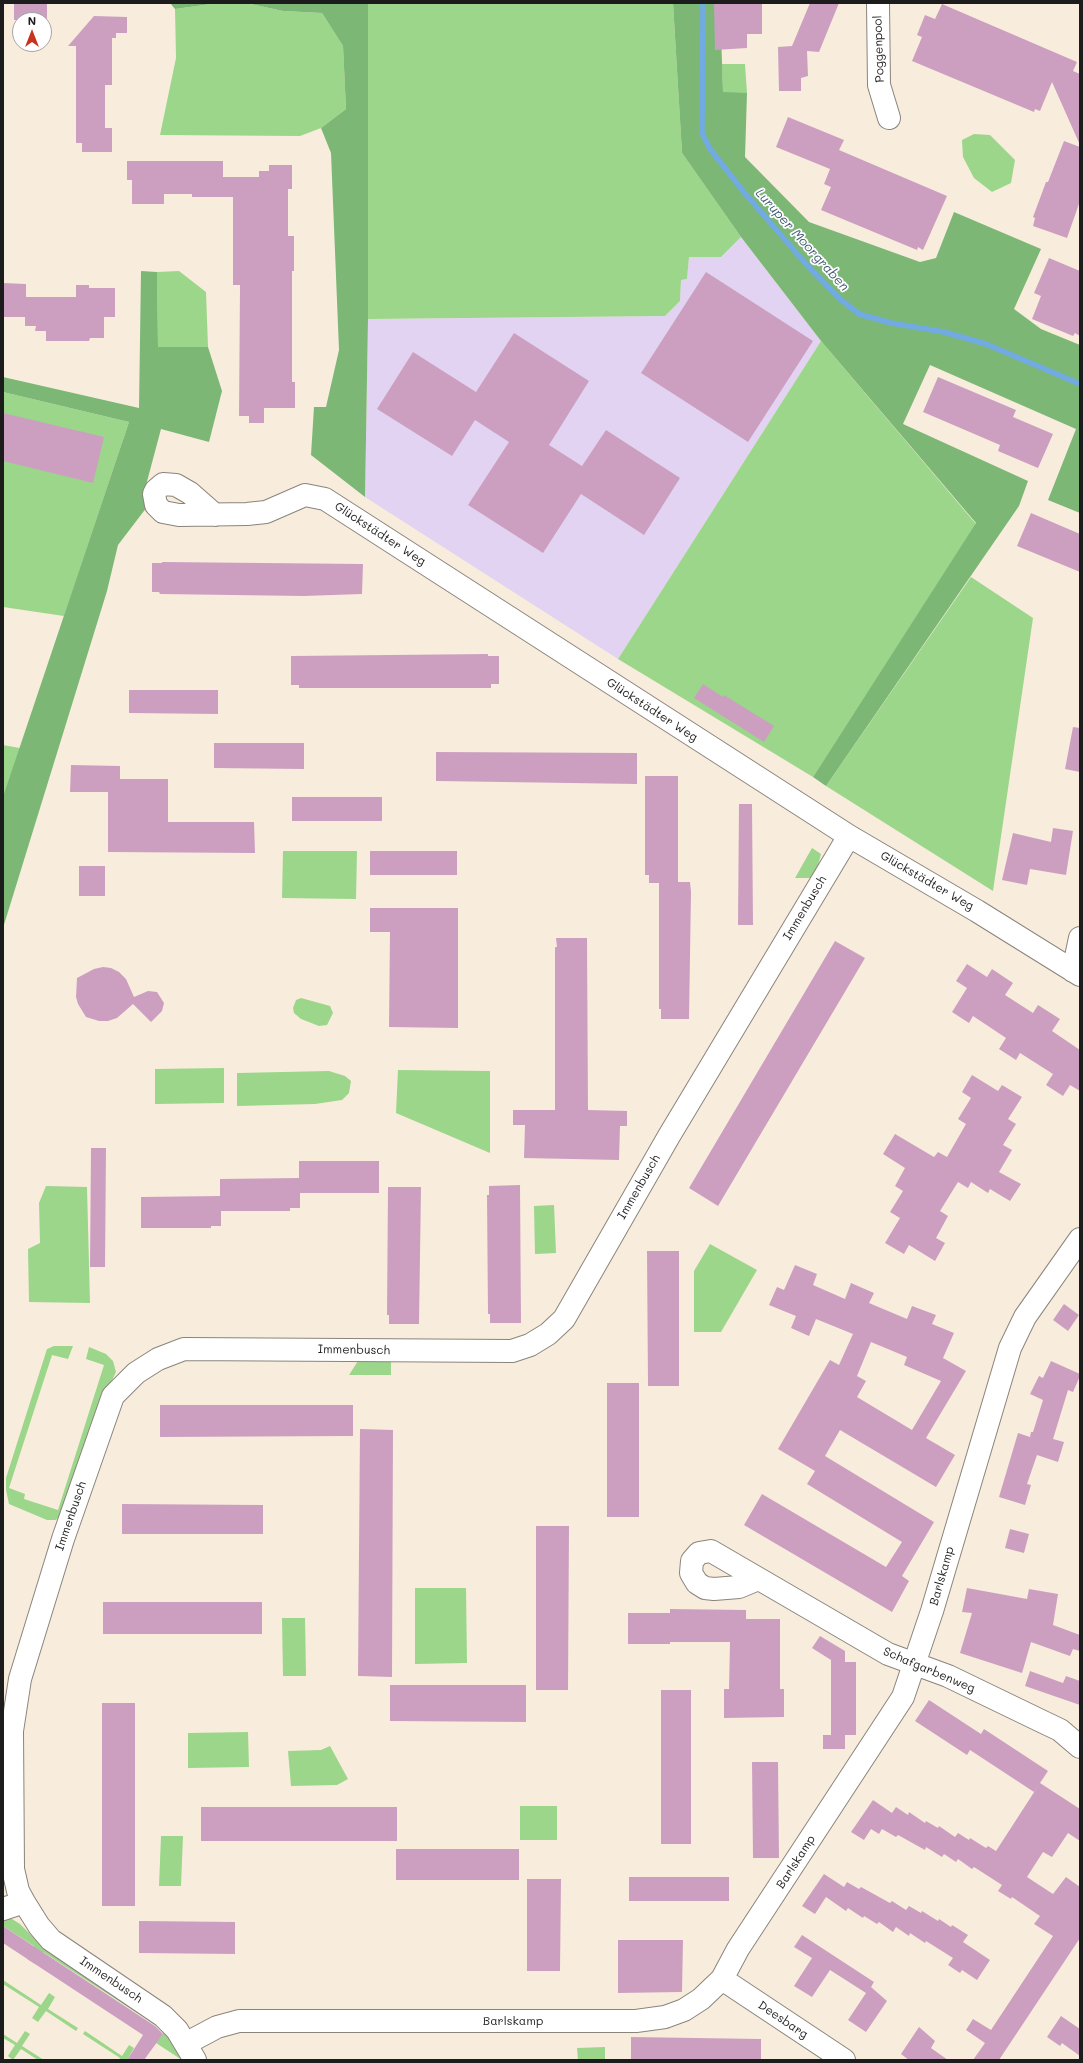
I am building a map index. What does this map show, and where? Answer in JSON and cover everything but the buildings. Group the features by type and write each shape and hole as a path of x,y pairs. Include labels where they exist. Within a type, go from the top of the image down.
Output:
{"street":[{"name":"Poggenpool","path":"878,3 879,85 889,118"},
{"name":"Glückstädter Weg","path":"215,514 266,512 305,495 325,499 849,836 977,911 1076,973"},
{"name":"Immenbusch","path":"191,2052 163,2016 51,1940 39,1926 18,1891 13,1869 12,1731 20,1679 63,1539 114,1396 136,1373 158,1359 184,1350 512,1351 530,1345 548,1334 564,1319 673,1129 849,836"},
{"path":"1076,973 1080,938"},
{"name":"Barlskamp","path":"191,2052 217,2027 239,2022 652,2019 665,2017 684,2010 701,1999 722,1979 738,1949 903,1697 915,1664 1010,1348 1025,1317 1080,1239"},
{"name":"Schafgarbenweg","path":"758,1579 797,1600 888,1654 948,1676 1060,1730 1080,1747"},
{"path":"3,1909 24,1902"},
{"name":"Deesbarg","path":"722,1979 844,2060"}],"shaded area":[{"path":"741,237 821,341 618,659 365,497 368,319 665,316 680,301 681,280 687,279 689,257 721,257"}],"green space":[{"path":"170,3 218,3 175,9"},
{"path":"218,3 246,3 283,11 322,13 343,46 346,109 321,128 300,136 160,135 176,58 175,9"},
{"path":"246,3 368,3 368,319 365,497 311,455 314,407 326,407 339,350 331,153 321,128 346,109 343,46 322,13 283,11"},
{"path":"366,3 673,3 682,153 741,237 721,257 689,257 687,279 681,280 680,301 665,316 368,319"},
{"path":"673,3 720,3 723,92 747,93 745,157 809,222 920,262 936,258 954,212 1041,249 1014,309 1041,329 1080,345 1080,513 1048,500 1076,429 930,365 903,424 1028,481 1019,506 826,786 813,777 976,523 821,341 741,237 682,153"},
{"path":"722,64 745,64 747,93 723,93"},
{"path":"974,134 990,135 1015,160 1011,183 992,192 974,178 963,157 962,140"},
{"path":"141,271 157,272 158,347 208,347 222,391 209,442 161,429 145,489 147,507 118,545 107,591 3,928 3,797 129,422 3,392 3,377 139,408"},
{"path":"179,271 206,292 208,347 158,347 157,272"},
{"path":"821,341 976,524 813,777 618,659"},
{"path":"3,392 129,422 64,616 3,607"},
{"path":"971,577 1033,618 993,891 826,786"},
{"path":"3,745 25,749 3,806"},
{"path":"812,848 821,854 818,866 811,878 795,878"},
{"path":"283,851 357,851 356,899 282,898"},
{"path":"301,998 330,1006 333,1013 327,1025 319,1026 301,1019 294,1013 293,1008 296,1000"},
{"path":"224,1068 224,1103 155,1104 155,1069"},
{"path":"398,1070 490,1071 490,1153 396,1113"},
{"path":"329,1071 345,1076 351,1081 349,1093 342,1100 315,1104 237,1106 237,1073"},
{"path":"46,1186 87,1187 90,1303 29,1302 28,1249 40,1243 39,1203"},
{"path":"554,1205 556,1253 535,1254 534,1206"},
{"path":"710,1244 757,1270 721,1332 694,1332 694,1271"},
{"path":"54,1346 73,1346 68,1359 52,1355 9,1488 25,1494 24,1499 58,1510 104,1365 86,1359 89,1347 106,1354 113,1361 116,1372 92,1421 62,1513 56,1520 47,1520 9,1504 6,1490 6,1478 47,1349"},
{"path":"358,1361 391,1361 391,1375 349,1375"},
{"path":"415,1588 466,1588 467,1663 415,1664"},
{"path":"282,1618 305,1618 306,1676 283,1676"},
{"path":"248,1732 249,1767 188,1768 188,1733"},
{"path":"330,1746 348,1779 337,1785 291,1786 288,1751 321,1750"},
{"path":"520,1806 557,1806 557,1840 520,1840"},
{"path":"161,1836 183,1836 181,1886 159,1886"},
{"path":"3,1919 12,1919 20,1924 48,1952 151,2018 165,2031 43,1952 35,1964 27,1959 34,1946 3,1926"},
{"path":"3,1980 41,2005 49,1993 55,1997 48,2009 78,2028 76,2031 46,2011 38,2022 32,2018 39,2007 3,1984"},
{"path":"25,2031 30,2034 22,2046 44,2060 38,2060 21,2049 13,2060 8,2056 15,2045 3,2038 3,2034 17,2043"},
{"path":"85,2031 122,2056 129,2045 134,2048 127,2060 119,2060 120,2058 83,2034"},
{"path":"165,2031 185,2060 182,2060 156,2043"},
{"path":"605,2047 605,2060 578,2060 577,2048"}],"waterway":[{"name":"Luruper Moorgraben","path":"703,3 702,133 710,149 743,191 806,264 840,299 859,314 891,323 944,332 986,344 1080,384"}]}
